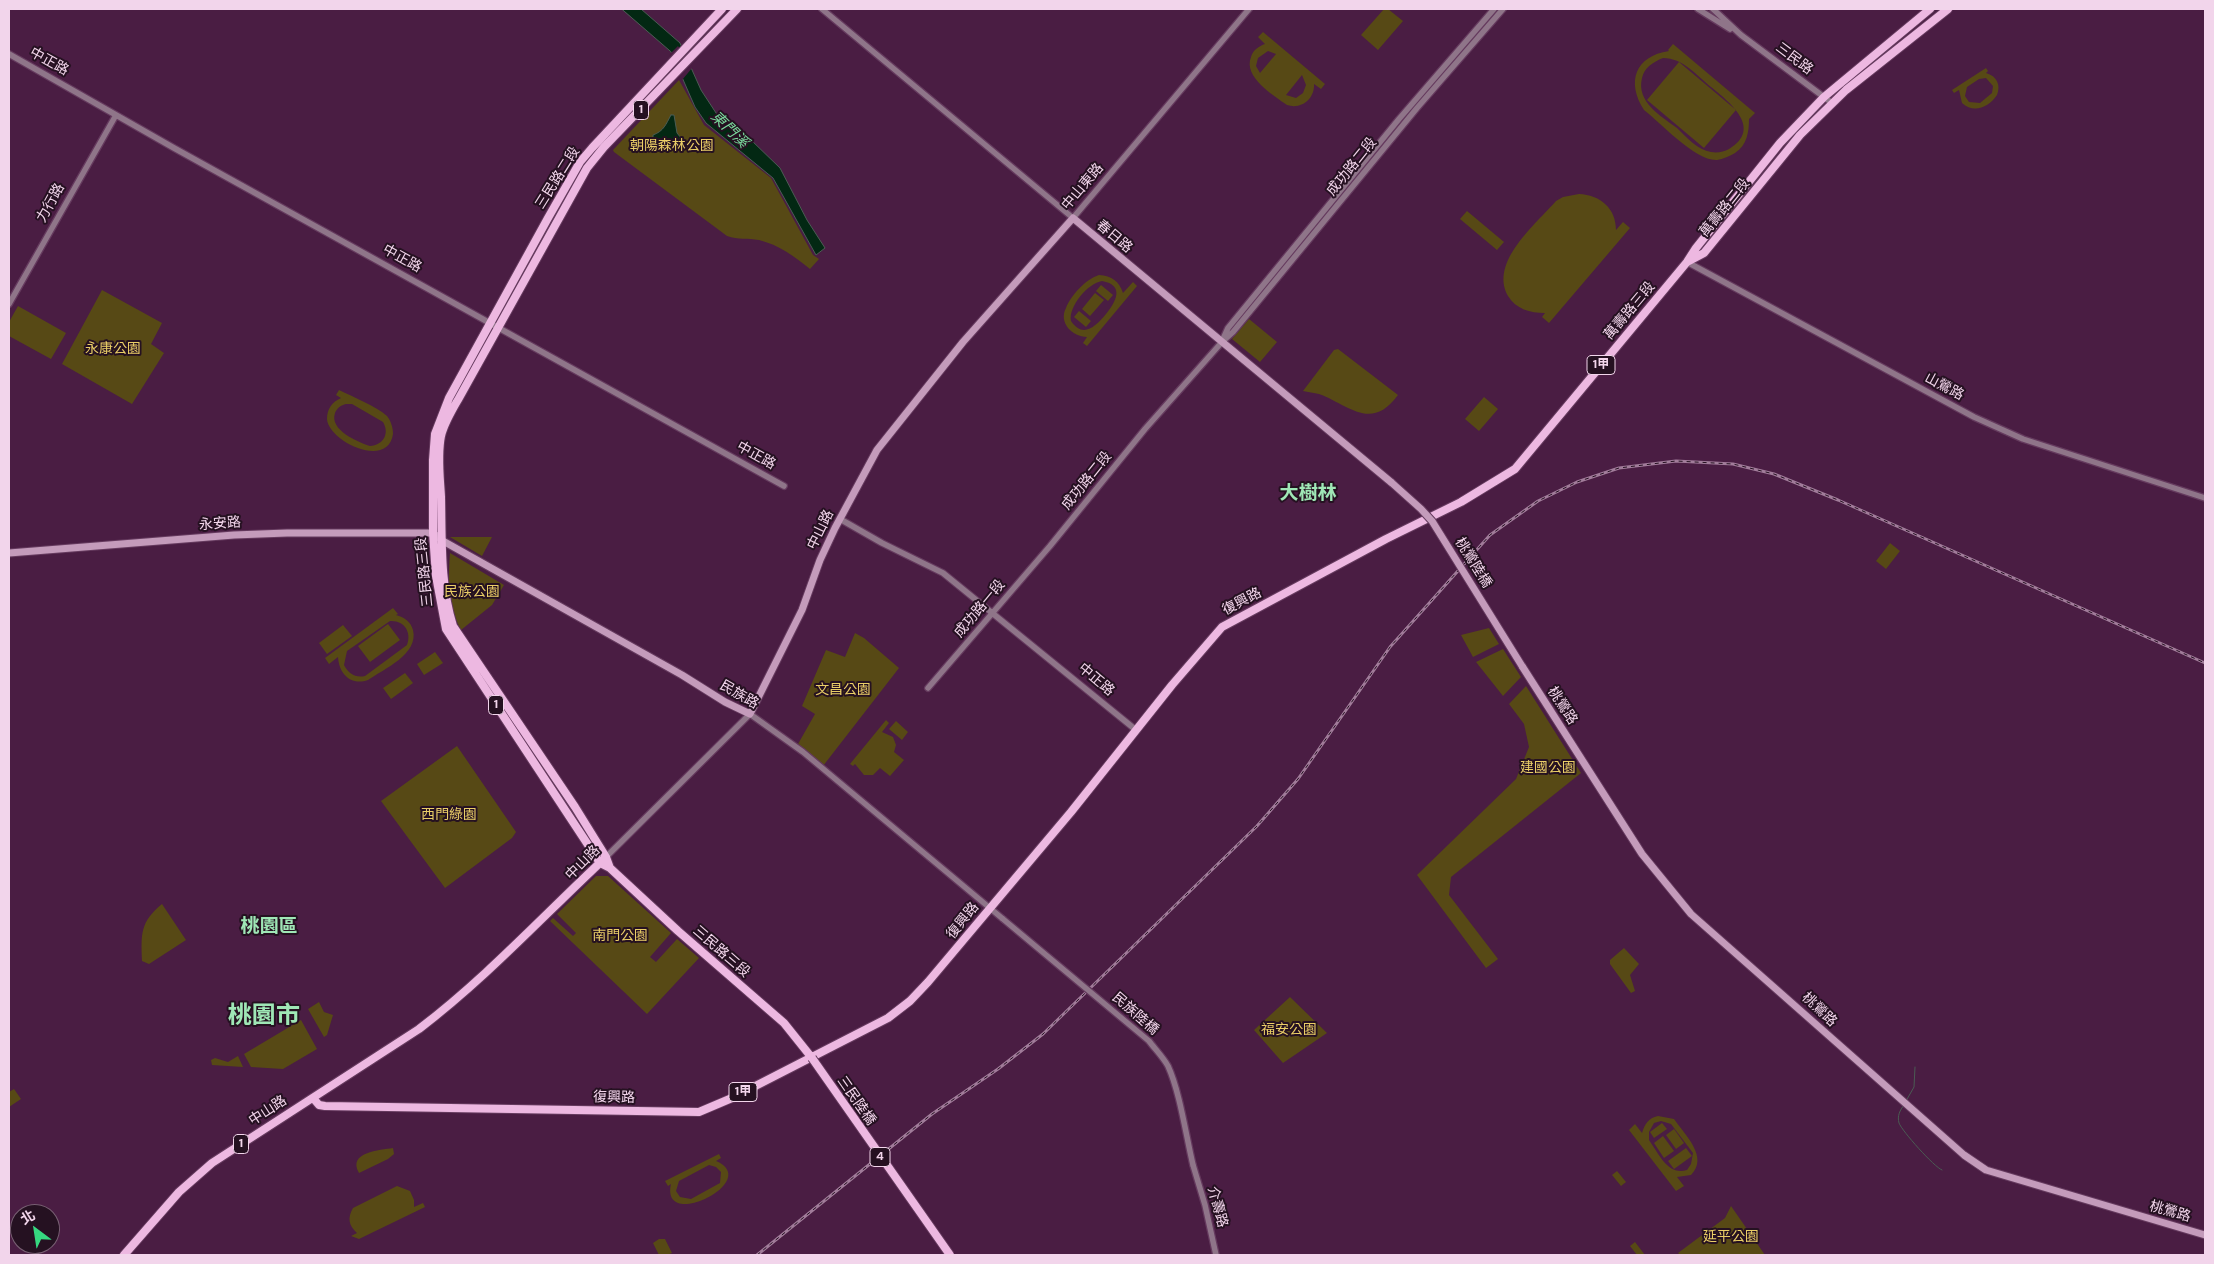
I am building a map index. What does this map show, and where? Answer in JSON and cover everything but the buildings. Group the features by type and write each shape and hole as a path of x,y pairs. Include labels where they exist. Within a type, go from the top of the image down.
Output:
{"main road":[{"name":"三民路二段","path":"490,324 580,162 722,9"},
{"name":"三民路二段","path":"499,328 587,168 737,9"},
{"name":"萬壽路二段","path":"1687,262 1696,248 1780,143 1824,97 1930,9"},
{"name":"萬壽路二段","path":"1687,262 1704,253 1800,135 1832,103 1905,41 1948,9"},
{"name":"春日路","path":"1073,218 1392,483"},
{"name":"中山東路","path":"934,378 963,342 1073,218"},
{"name":"萬壽路三段","path":"1515,468 1687,262"},
{"name":"三民路三段","path":"490,324 450,398 435,434 433,533 437,589 446,629 603,860 681,934 784,1023 812,1058"},
{"name":"三民路三段","path":"499,328 446,422 441,437 443,584 453,626 557,779 603,860"},
{"name":"中山路","path":"750,714 802,610 820,560 876,450 934,378"},
{"name":"復興路","path":"313,1098 319,1104 325,1106 694,1112 720,1103 812,1058 888,1018 910,1001 1074,808 1222,627 1386,539 1461,502 1515,468"},
{"name":"桃鶯陸橋","path":"1392,483 1432,521 1522,666"},
{"name":"永安路","path":"9,553 244,534 288,532 433,533"},
{"name":"民族路","path":"433,533 443,541 638,650 725,702 750,714"},
{"name":"桃鶯路","path":"1522,666 1642,854 1691,914 1982,1169 2205,1235"},
{"name":"中山路","path":"124,1255 193,1179 212,1163 419,1029 457,1000 499,962 603,860"},
{"name":"三民陸橋","path":"812,1058 950,1255"}],"street":[{"name":"春日路","path":"822,9 1073,218"},
{"name":"中山東路","path":"1073,218 1249,9"},
{"name":"成功路二段","path":"1222,342 1228,328 1375,148 1494,9"},
{"name":"成功路二段","path":"1050,546 1145,430 1222,342 1233,332 1399,130 1503,9"},
{"name":"三民路","path":"1698,9 1741,35 1832,103"},
{"name":"三民路","path":"1713,9 1741,35"},
{"name":"中正路","path":"9,54 490,324 784,486"},
{"name":"力行路","path":"9,304 116,115"},
{"path":"1393,126 1399,130"},
{"path":"1375,148 1381,153"},
{"name":"山鶯路","path":"1687,262 1974,417 2038,444 2205,498"},
{"name":"中正路","path":"840,519 882,543 943,573 1072,676 1136,730"},
{"name":"成功路一段","path":"928,688 1050,546"},
{"name":"中山路","path":"603,860 750,714"},
{"name":"民族路","path":"750,714 803,752 1003,919"},
{"name":"民族陸橋","path":"1003,919 1149,1041 1159,1053 1168,1066 1192,1165"},
{"name":"介壽路","path":"1192,1165 1205,1205 1216,1255"}],"green space":[{"path":"1384,9 1388,9 1403,21 1378,50 1361,35"},
{"path":"1263,32 1325,84 1321,89 1314,84 1310,98 1298,106 1287,105 1281,101 1267,91 1251,72 1252,55 1256,49 1265,44 1258,37","holes":["1268,51 1276,54 1260,73 1256,66 1258,58","1302,75 1306,85 1303,93 1296,98 1286,95"]},
{"path":"1673,44 1755,113 1749,119 1745,142 1735,153 1717,160 1708,159 1689,148 1644,110 1636,90 1635,80 1637,72 1641,64 1648,58 1668,50","holes":["1663,58 1683,64 1726,100 1740,115 1743,132 1739,141 1729,149 1723,152 1711,152 1701,149 1657,113 1646,101 1641,87 1645,71"]},
{"path":"1679,62 1736,110 1704,148 1647,100"},
{"path":"1986,68 1988,71 1986,73 1993,76 1999,88 1994,99 1981,108 1971,108 1962,103 1959,90 1954,93 1952,90","holes":["1986,78 1993,86 1992,93 1980,103 1969,102 1965,96 1967,87 1979,79"]},
{"name":"朝陽森林公園","path":"679,80 704,125 771,178 813,255 819,259 810,269 792,255 773,245 759,240 727,236 614,152 613,150"},
{"path":"1579,194 1594,197 1605,204 1613,215 1616,230 1623,222 1630,228 1549,323 1542,317 1545,313 1524,309 1511,300 1504,283 1505,270 1517,244 1556,201 1563,197"},
{"path":"1467,211 1504,242 1497,250 1460,219"},
{"path":"1099,275 1111,278 1117,282 1123,293 1133,282 1137,286 1087,346 1083,343 1087,337 1077,335 1068,328 1065,324 1064,314 1068,303 1075,293","holes":["1102,281 1109,283 1116,290 1113,304 1098,323 1089,329 1080,329 1071,321 1073,309 1080,296 1097,283"]},
{"path":"1101,285 1113,295 1108,301 1096,291"},
{"name":"永康公園","path":"102,290 162,323 151,344 164,353 132,404 62,364"},
{"path":"1095,293 1104,300 1090,316 1082,309"},
{"name":"永康公園","path":"18,306 66,333 51,359 9,336 9,322"},
{"path":"1079,311 1091,321 1086,327 1074,317"},
{"path":"1249,319 1277,342 1260,362 1232,339"},
{"path":"1338,349 1398,395 1388,406 1378,412 1369,414 1350,409 1319,394 1303,391 1334,350"},
{"path":"339,390 371,405 387,416 391,422 393,432 389,445 381,450 370,451 347,443 337,436 327,419 331,406 341,398 336,395","holes":["344,404 352,404 383,422 386,431 384,438 378,444 370,446 359,442 340,430 336,425 334,419 339,407"]},
{"path":"1484,397 1498,409 1479,431 1465,419"},
{"path":"450,537 492,537 482,556"},
{"path":"1890,543 1900,551 1886,569 1876,561"},
{"name":"民族公園","path":"450,553 504,585 492,605 461,630 451,602"},
{"path":"393,608 398,614 396,615 407,620 413,630 411,646 406,653 391,666 368,680 351,680 343,673 338,657 329,664 325,658","holes":["390,621 403,625 408,631 407,645 365,676 355,676 350,673 344,665 347,651"]},
{"path":"388,624 400,640 370,662 358,646"},
{"path":"343,625 352,636 327,654 319,643"},
{"path":"1489,628 1499,644 1473,657 1461,635"},
{"name":"文昌公園","path":"855,633 864,638 899,668 823,766 798,744 815,714 802,706 826,650 845,657"},
{"path":"1503,649 1521,677 1503,696 1476,662"},
{"path":"435,652 443,663 424,675 417,664"},
{"path":"405,673 413,683 391,699 383,688"},
{"name":"建國公園","path":"1526,686 1581,773 1451,877 1449,895 1498,959 1486,968 1417,875 1516,779 1529,747 1524,724 1509,704"},
{"path":"886,720 889,723 882,732 893,737 896,745 894,752 904,760 890,776 880,768 873,775 864,775 855,764 853,766 850,764"},
{"path":"896,721 908,732 902,740 889,729"},
{"name":"西門綠園","path":"457,746 516,832 512,838 445,888 381,801"},
{"name":"南門公園","path":"596,876 608,876 671,933 650,957 656,962 677,939 699,958 647,1014 550,921 553,918 573,936 576,933 557,914"},
{"path":"162,904 186,940 149,964 142,961 143,929 149,917"},
{"path":"1624,948 1639,964 1630,975 1635,991 1631,993 1610,964 1610,960"},
{"name":"福安公園","path":"1290,997 1327,1033 1283,1063 1254,1030"},
{"path":"319,1002 324,1012 333,1015 327,1035 324,1037 308,1009"},
{"path":"301,1020 317,1049 283,1069 251,1067 244,1054"},
{"path":"238,1056 243,1067 212,1065 211,1060 215,1058 228,1062"},
{"path":"14,1089 21,1099 9,1107 9,1092"},
{"path":"1658,1116 1674,1119 1689,1139 1696,1154 1696,1168 1691,1175 1677,1177 1684,1186 1676,1191 1629,1130 1635,1124 1642,1133 1647,1122","holes":["1661,1121 1671,1124 1693,1153 1691,1164 1687,1170 1680,1171 1669,1167 1649,1140 1649,1132 1654,1123"]},
{"path":"1662,1123 1667,1129 1654,1138 1650,1132"},
{"path":"1674,1129 1684,1143 1676,1149 1666,1135"},
{"path":"1663,1136 1674,1151 1664,1158 1654,1143"},
{"path":"393,1148 394,1154 388,1159 359,1173 356,1166 361,1156 373,1151"},
{"path":"1686,1148 1692,1156 1674,1169 1668,1161"},
{"path":"719,1154 721,1158 716,1161 727,1170 727,1180 720,1190 707,1198 693,1203 680,1203 672,1198 671,1184 668,1186 665,1181","holes":["709,1165 716,1167 721,1172 720,1183 691,1199 680,1197 676,1191 679,1181"]},
{"path":"1617,1171 1626,1182 1621,1186 1612,1175"},
{"path":"397,1186 410,1191 414,1200 414,1207 423,1203 425,1207 359,1239 351,1236 357,1233 352,1228 350,1222 353,1208"},
{"name":"延平公園","path":"1731,1206 1765,1255 1680,1255 1678,1253 1725,1218"},
{"path":"659,1239 665,1239 672,1253 659,1255 653,1243"},
{"path":"1635,1242 1645,1255 1637,1255 1630,1246"}],"water":[{"name":"東門溪","path":"622,9 641,9 680,43 701,90 718,116 750,139 780,168 807,220 825,248 816,255 773,178 706,123 695,107 671,52"},
{"path":"671,115 674,115 677,133 681,138 674,142 661,140 660,138 658,140 653,139 653,135 662,129"}],"pier":[{"path":"678,46 693,67 682,80 669,55"}],"waterway":[{"path":"1906,1101 1914,1087 1915,1067"},
{"path":"1904,1105 1898,1120 1901,1127 1926,1156 1942,1170"}],"railway":[{"path":"757,1255 932,1114 998,1069 1043,1034 1257,826 1298,779 1390,647 1490,535 1538,501 1577,482 1619,468 1676,461 1733,464 1774,474 1838,500 2205,663"}],"district":[{"name":"大樹林","path":"1308,494"},
{"name":"桃園區","path":"269,927"},
{"name":"桃園市","path":"264,1017"}]}
